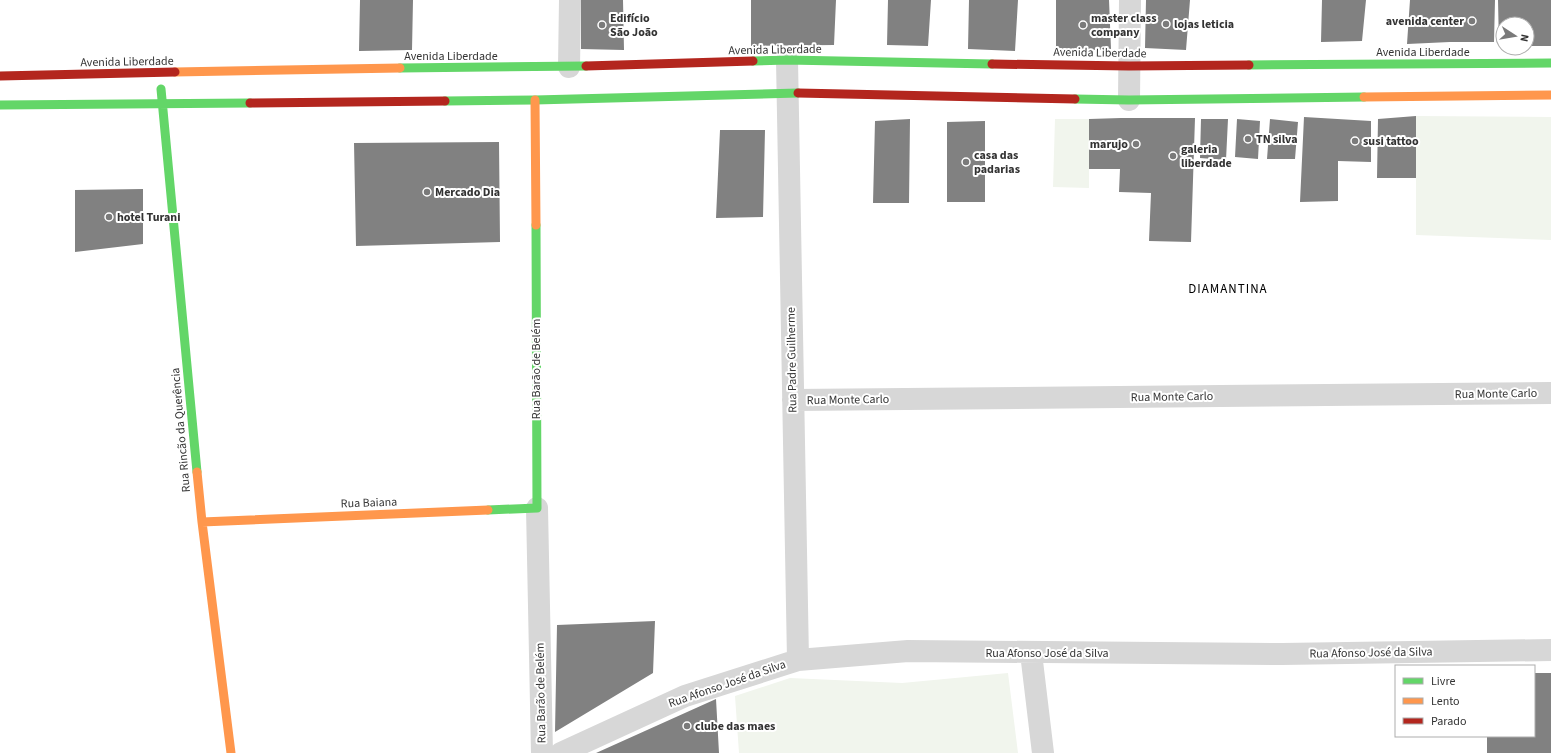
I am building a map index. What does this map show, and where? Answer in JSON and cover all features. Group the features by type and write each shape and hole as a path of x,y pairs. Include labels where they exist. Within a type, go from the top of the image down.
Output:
{"main road":[{"name":"Avenida Liberdade","path":"0,76 388,71 566,71 787,60 1129,66 1551,63"},
{"name":"Rua Rincão da Querência","path":"160,74 202,522 231,753"},
{"path":"534,100 547,90"},
{"path":"0,106 162,104 388,97 534,100 787,93 1129,100 1551,95"},
{"name":"Rua Barão de Belém","path":"534,100 537,508"},
{"name":"Rua Baiana","path":"202,522 537,508"}],"street":[{"path":"566,71 570,0"},
{"path":"1129,100 1130,0"},
{"name":"Rua Padre Guilherme","path":"787,60 798,660"},
{"name":"Rua Monte Carlo","path":"793,400 1551,393"},
{"name":"Rua Barão de Belém","path":"537,508 542,753"},
{"name":"Rua Afonso José da Silva","path":"561,753 685,696 798,660 908,651 1282,654 1551,650"},
{"path":"1031,653 1043,753"}],"shaded area":[{"path":"1416,116 1551,117 1551,240 1416,235"},
{"path":"1055,119 1089,119 1089,188 1053,187"},
{"path":"1008,673 1018,753 739,753 735,696 790,678 902,683"}],"building":[{"path":"360,0 413,0 412,50 359,51"},
{"name":"Edifício São João","path":"581,0 623,0 624,50 581,49"},
{"path":"751,0 836,0 834,45 751,46"},
{"path":"888,0 931,0 928,46 887,45"},
{"path":"969,0 1018,0 1015,51 968,49"},
{"name":"master class company","path":"1056,0 1109,0 1111,49 1056,52"},
{"name":"lojas leticia","path":"1146,0 1190,0 1186,50 1145,48"},
{"path":"1322,0 1366,0 1362,41 1321,42"},
{"path":"1410,0 1495,0 1494,42 1407,44"},
{"path":"1498,0 1551,0 1551,46 1535,46 1535,16 1498,16"},
{"path":"1416,116 1416,178 1377,178 1378,119"},
{"path":"1304,117 1371,121 1371,162 1338,161 1338,201 1300,202"},
{"path":"1195,118 1191,242 1149,241 1151,193 1119,192 1120,169 1089,169 1089,119"},
{"path":"910,119 909,203 873,203 875,121"},
{"path":"1201,119 1228,119 1226,160 1200,158"},
{"name":"TN silva","path":"1237,119 1260,121 1258,159 1235,157"},
{"path":"1270,119 1298,122 1295,159 1267,159"},
{"name":"casa das padarias","path":"985,121 985,202 947,202 947,122"},
{"path":"720,130 765,130 763,217 716,218"},
{"name":"Mercado Dia","path":"499,142 500,242 356,246 354,143"},
{"name":"hotel Turani","path":"143,189 143,244 75,252 75,190"},
{"path":"655,621 653,673 555,732 557,625"},
{"path":"1535,673 1551,673 1551,753 1487,753 1487,737 1535,737"},
{"name":"clube das maes","path":"716,699 719,753 596,753"}],"traffic: fast":[{"path":"753,61 787,60 992,64"},
{"path":"1249,65 1551,63"},
{"path":"400,68 586,66"},
{"path":"161,89 197,472"},
{"path":"445,101 798,93"},
{"path":"1075,99 1129,100 1364,97"},
{"path":"0,105 250,103"},
{"path":"488,510 537,508 536,225"}],"traffic: slow":[{"path":"175,72 400,68"},
{"path":"1364,97 1551,95"},
{"path":"535,100 536,225"},
{"path":"197,472 231,753"},
{"path":"202,522 488,510"}],"traffic: jam":[{"path":"586,66 753,61"},
{"path":"992,64 1129,66 1249,65"},
{"path":"0,76 175,72"},
{"path":"798,93 1075,99"},
{"path":"250,103 445,101"}],"place":[{"name":"avenida center","path":"1472,21"},
{"name":"lojas leticia","path":"1166,24"},
{"name":"Edifício São João","path":"602,25"},
{"name":"master class company","path":"1083,25"},
{"name":"TN silva","path":"1248,139"},
{"name":"susi tattoo","path":"1355,141"},
{"name":"marujo","path":"1136,144"},
{"name":"galeria liberdade","path":"1173,156"},
{"name":"casa das padarias","path":"966,162"},
{"name":"Mercado Dia","path":"427,192"},
{"name":"hotel Turani","path":"109,217"},
{"name":"clube das maes","path":"687,726"}],"district":[{"name":"DIAMANTINA","path":"1228,289"}]}
